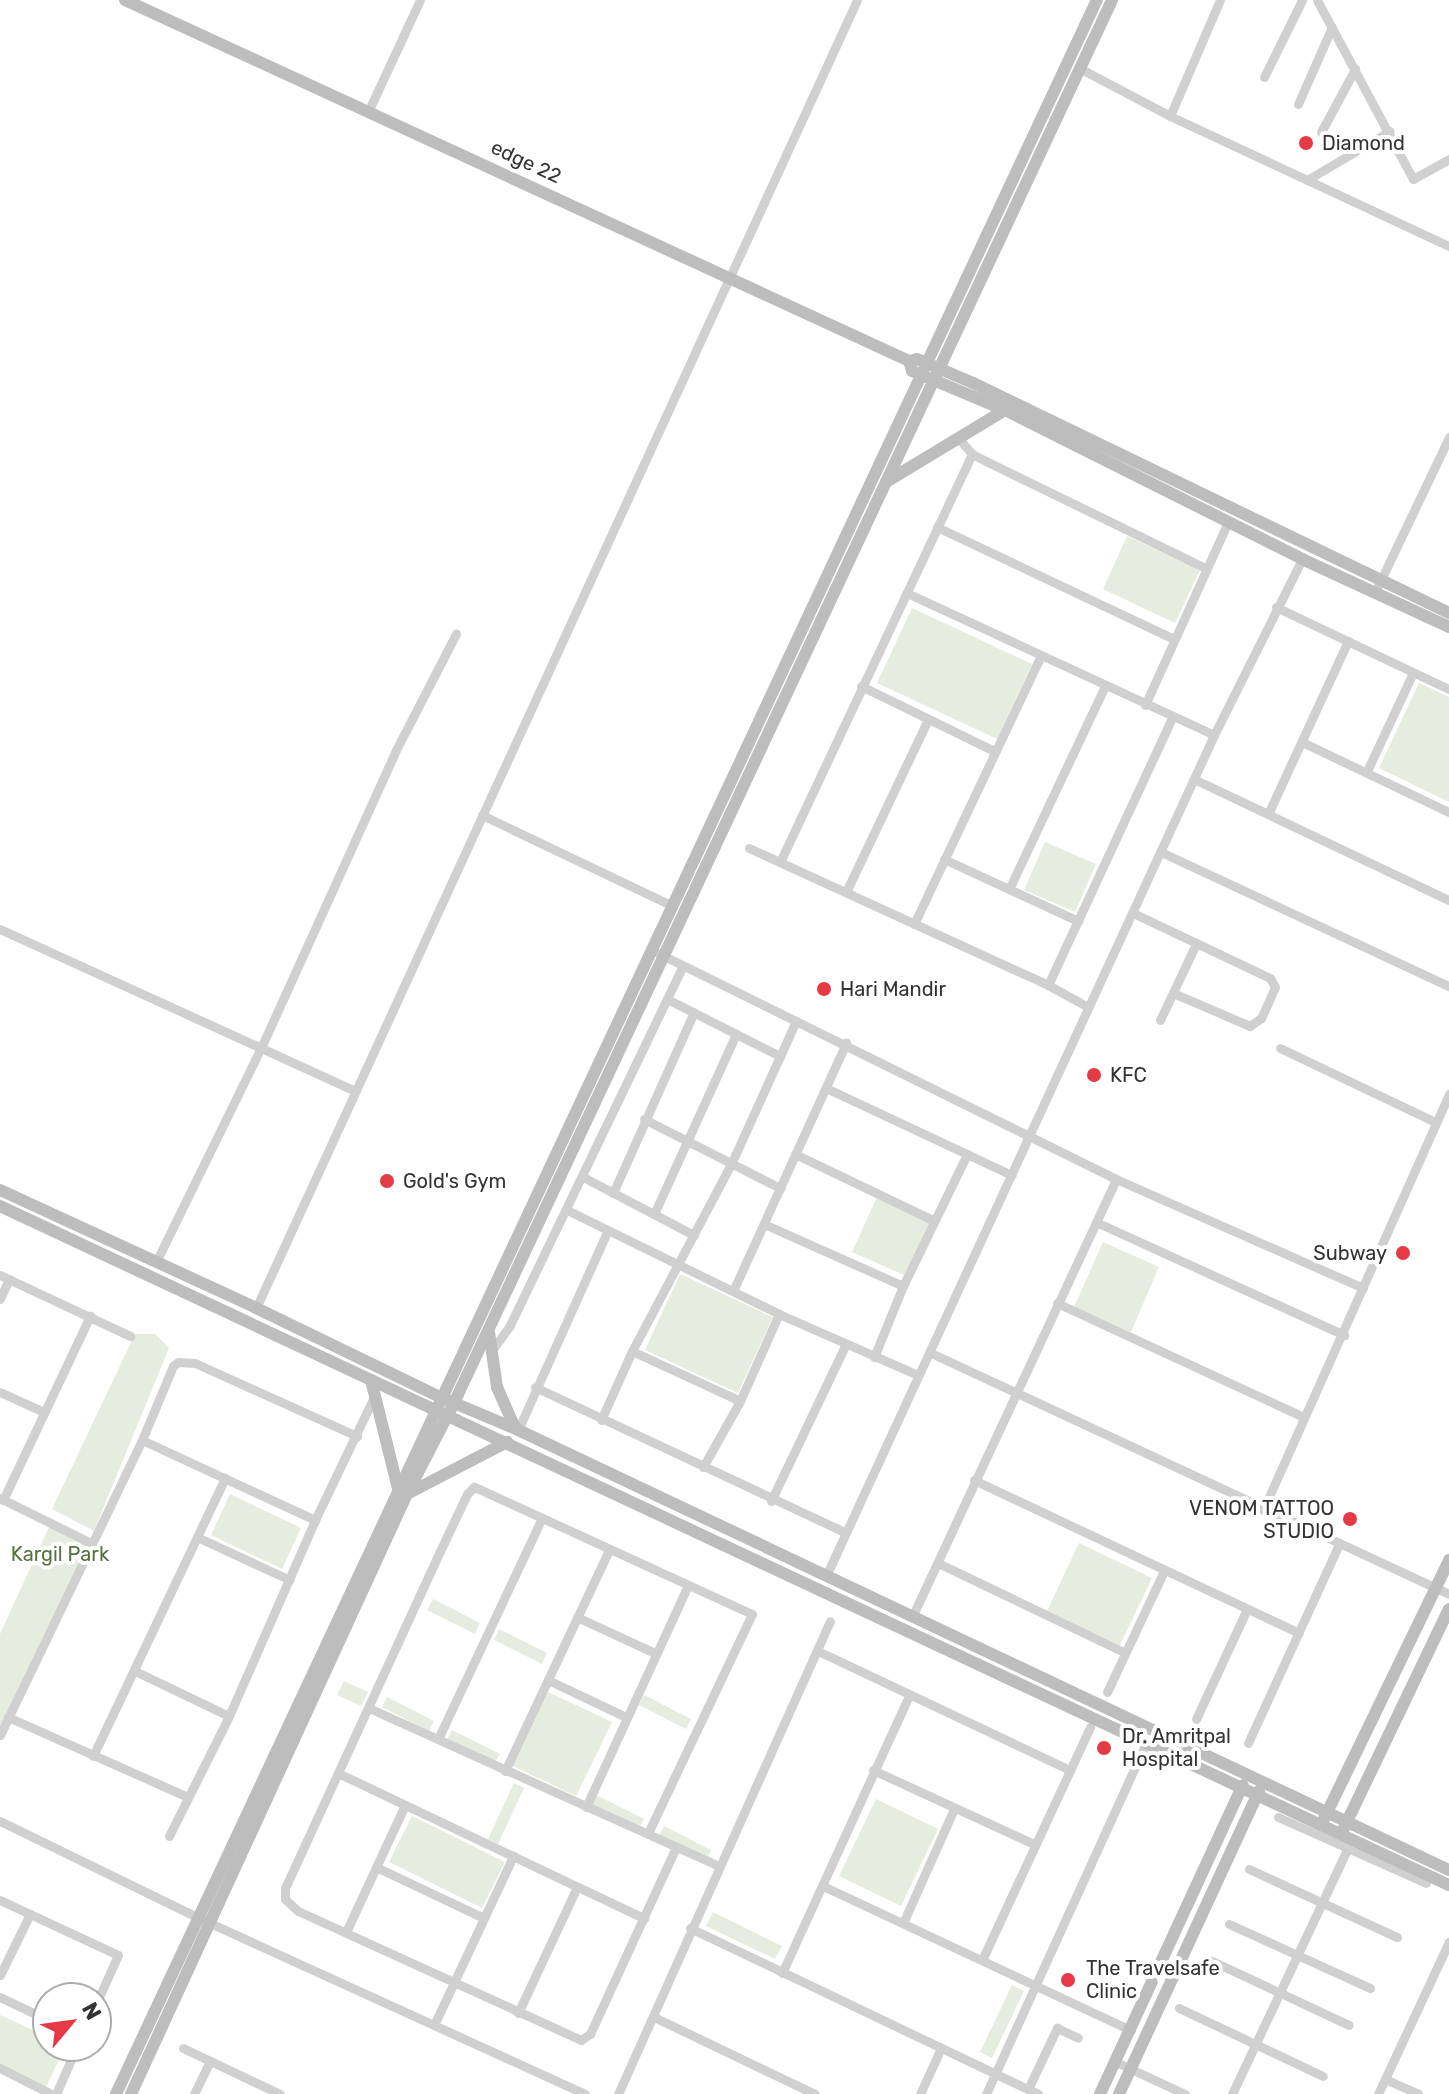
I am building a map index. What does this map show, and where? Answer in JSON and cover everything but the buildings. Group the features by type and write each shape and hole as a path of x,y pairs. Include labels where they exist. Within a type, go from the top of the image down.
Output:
{"main road":[{"name":"edge 22","path":"125,0 909,361 917,359 931,371"},
{"path":"131,2094 205,1920 402,1491 437,1404 886,482 931,371 1097,0"},
{"path":"402,1491 454,1403 658,953 673,906 1112,0"},
{"path":"931,371 1302,559 1449,613"},
{"path":"931,371 1378,587 1449,627"},
{"path":"886,482 1005,410"},
{"path":"0,1190 256,1308 437,1404 447,1417 507,1442 1145,1745 1244,1783 1324,1820 1449,1870"},
{"path":"0,1206 371,1380 437,1404 454,1403 517,1430 912,1617 1244,1783"},
{"path":"490,1325 490,1353 500,1398 517,1430"},
{"path":"371,1380 402,1491"},
{"path":"402,1491 507,1442"},
{"path":"1324,1820 1443,1591 1449,1560"},
{"path":"1344,1828 1449,1609"},
{"path":"1100,2094 1244,1783"},
{"path":"1119,2094 1260,1790"},
{"path":"1344,1828 1449,1885"},
{"path":"116,2094 205,1920"}],"street":[{"path":"368,112 420,0"},
{"path":"256,1308 857,0"},
{"path":"1170,116 1220,0"},
{"path":"1264,77 1302,0"},
{"path":"1317,0 1390,131 1413,179 1449,159"},
{"path":"1298,104 1332,27"},
{"path":"1081,69 1170,116 1449,246"},
{"path":"1321,132 1355,69"},
{"path":"1307,180 1390,131"},
{"path":"1378,587 1449,437"},
{"path":"960,440 972,454 1205,568"},
{"path":"780,862 972,454"},
{"path":"1145,705 1172,638 1228,522"},
{"path":"937,527 1172,638"},
{"path":"826,1576 1196,780 1214,735 1302,559"},
{"path":"907,593 1214,735"},
{"path":"1276,607 1449,689"},
{"path":"156,1262 260,1050 391,761 456,634"},
{"path":"1268,814 1348,641"},
{"path":"914,924 1040,657"},
{"path":"1367,771 1413,673"},
{"path":"861,686 994,751"},
{"path":"1009,889 1105,686"},
{"path":"1048,985 1172,718"},
{"path":"846,892 928,719"},
{"path":"1302,742 1449,812"},
{"path":"1196,780 1449,900"},
{"path":"482,815 673,906"},
{"path":"749,848 1048,985 1088,1007"},
{"path":"1161,852 1448,983"},
{"path":"944,859 1078,921"},
{"path":"1133,913 1270,978 1274,991 1261,1018 1250,1026 1173,993"},
{"path":"0,929 260,1050 354,1090"},
{"path":"1160,1020 1196,944"},
{"path":"658,953 1030,1133 1116,1179 1363,1288"},
{"path":"490,1353 510,1325 682,967"},
{"path":"667,999 780,1056"},
{"path":"613,1193 694,1012"},
{"path":"601,1420 632,1351 732,1162 796,1021"},
{"path":"654,1214 736,1034"},
{"path":"733,1291 846,1043"},
{"path":"1280,1048 1435,1122"},
{"path":"826,1088 1012,1175"},
{"path":"1263,1510 1344,1335 1449,1094"},
{"path":"644,1119 780,1188"},
{"path":"795,1154 933,1220"},
{"path":"874,1357 933,1220 967,1154"},
{"path":"583,1177 694,1235"},
{"path":"912,1617 1014,1392 1116,1179"},
{"path":"567,1210 779,1314 918,1375"},
{"path":"1096,1222 1344,1335"},
{"path":"764,1224 903,1286"},
{"path":"517,1430 607,1232"},
{"path":"0,1299 4,1277 130,1336"},
{"path":"1057,1303 1304,1417"},
{"path":"703,1467 740,1401 779,1314"},
{"path":"90,1316 2,1499 91,1543"},
{"path":"771,1501 846,1344"},
{"path":"632,1351 740,1401"},
{"path":"931,1353 1263,1510 1443,1591"},
{"path":"0,1735 142,1440 173,1366 186,1361 357,1436"},
{"path":"535,1387 771,1501 844,1532"},
{"path":"0,1392 44,1412"},
{"path":"169,1836 229,1716 315,1520 375,1395"},
{"path":"142,1440 315,1520"},
{"path":"93,1756 225,1478"},
{"path":"974,1480 1299,1633"},
{"path":"648,1833 752,1614 687,1587 480,1487 470,1489 284,1894 288,1904 518,2013 576,2039 586,2039 676,1847"},
{"path":"438,1739 542,1518"},
{"path":"197,1537 290,1580"},
{"path":"1248,1743 1339,1544"},
{"path":"505,1771 609,1550"},
{"path":"938,1563 1124,1652"},
{"path":"1107,1692 1164,1571"},
{"path":"586,1807 687,1587"},
{"path":"1196,1719 1247,1609"},
{"path":"577,1617 655,1653"},
{"path":"618,2094 830,1621"},
{"path":"818,1651 1070,1770"},
{"path":"135,1671 229,1716"},
{"path":"548,1680 626,1717"},
{"path":"782,1973 909,1695"},
{"path":"369,1708 719,1866"},
{"path":"8,1717 188,1797"},
{"path":"982,1960 1090,1727"},
{"path":"986,2094 1145,1745"},
{"path":"873,1770 1036,1845"},
{"path":"338,1773 644,1918"},
{"path":"346,1932 405,1805"},
{"path":"903,1923 954,1809"},
{"path":"1278,1817 1426,1883"},
{"path":"0,1821 205,1920 585,2094"},
{"path":"1232,2094 1348,1847"},
{"path":"434,2025 513,1856"},
{"path":"376,1867 484,1918"},
{"path":"1249,1869 1397,1937"},
{"path":"823,1886 1131,2030"},
{"path":"518,2013 577,1887"},
{"path":"0,1900 118,1955 106,1982"},
{"path":"0,1975 30,1914"},
{"path":"1229,1924 1370,1988"},
{"path":"690,1928 1038,2094"},
{"path":"1378,2094 1447,1949"},
{"path":"1210,1960 1349,2025"},
{"path":"0,1997 32,2012"},
{"path":"1179,2008 1323,2076"},
{"path":"654,2017 815,2094"},
{"path":"1028,2089 1057,2028 1078,2038"},
{"path":"183,2048 277,2093"},
{"path":"920,2094 941,2048"},
{"path":"194,2094 210,2061"},
{"path":"0,2068 54,2094 69,2062"},
{"path":"1116,2062 1185,2094"},
{"path":"1385,2079 1418,2094"}],"green space":[{"path":"1127,536 1200,570 1175,623 1103,589"},
{"path":"912,608 1032,664 997,739 877,683"},
{"path":"1419,683 1449,697 1449,802 1379,768"},
{"path":"1045,842 1096,864 1075,912 1024,890"},
{"path":"877,1197 930,1221 906,1276 852,1252"},
{"path":"1103,1242 1159,1267 1131,1332 1074,1307"},
{"path":"680,1274 773,1317 738,1393 645,1350"},
{"path":"135,1334 155,1334 169,1348 94,1531 52,1509"},
{"path":"230,1494 301,1528 282,1569 211,1535"},
{"name":"Kargil Park","path":"50,1525 89,1544 0,1728 0,1634"},
{"path":"1079,1543 1152,1578 1120,1645 1047,1611"},
{"path":"433,1599 480,1623 475,1634 427,1610"},
{"path":"499,1629 547,1653 542,1664 494,1640"},
{"path":"344,1681 368,1692 361,1706 337,1695"},
{"path":"548,1692 612,1722 576,1796 513,1766"},
{"path":"644,1695 691,1719 686,1729 639,1705"},
{"path":"387,1697 434,1721 429,1731 382,1707"},
{"path":"452,1730 500,1754 494,1764 447,1740"},
{"path":"514,1783 524,1788 498,1844 488,1839"},
{"path":"596,1795 644,1819 638,1830 591,1806"},
{"path":"876,1799 938,1829 901,1906 839,1876"},
{"path":"412,1816 505,1862 482,1908 389,1862"},
{"path":"664,1826 711,1850 706,1861 658,1837"},
{"path":"713,1912 782,1946 775,1959 706,1926"},
{"path":"1012,1985 1024,1991 992,2058 980,2052"},
{"path":"0,2015 32,2030 32,2062 58,2062 44,2092 0,2072"}],"place":[{"name":"Diamond","path":"1306,143"},
{"name":"Hari Mandir","path":"824,989"},
{"name":"KFC","path":"1094,1075"},
{"name":"Gold's Gym","path":"387,1181"},
{"name":"Subway","path":"1403,1253"},
{"name":"VENOM TATTOO STUDIO","path":"1350,1519"},
{"name":"Dr. Amritpal Hospital","path":"1104,1748"},
{"name":"The Travelsafe Clinic","path":"1068,1980"}]}
